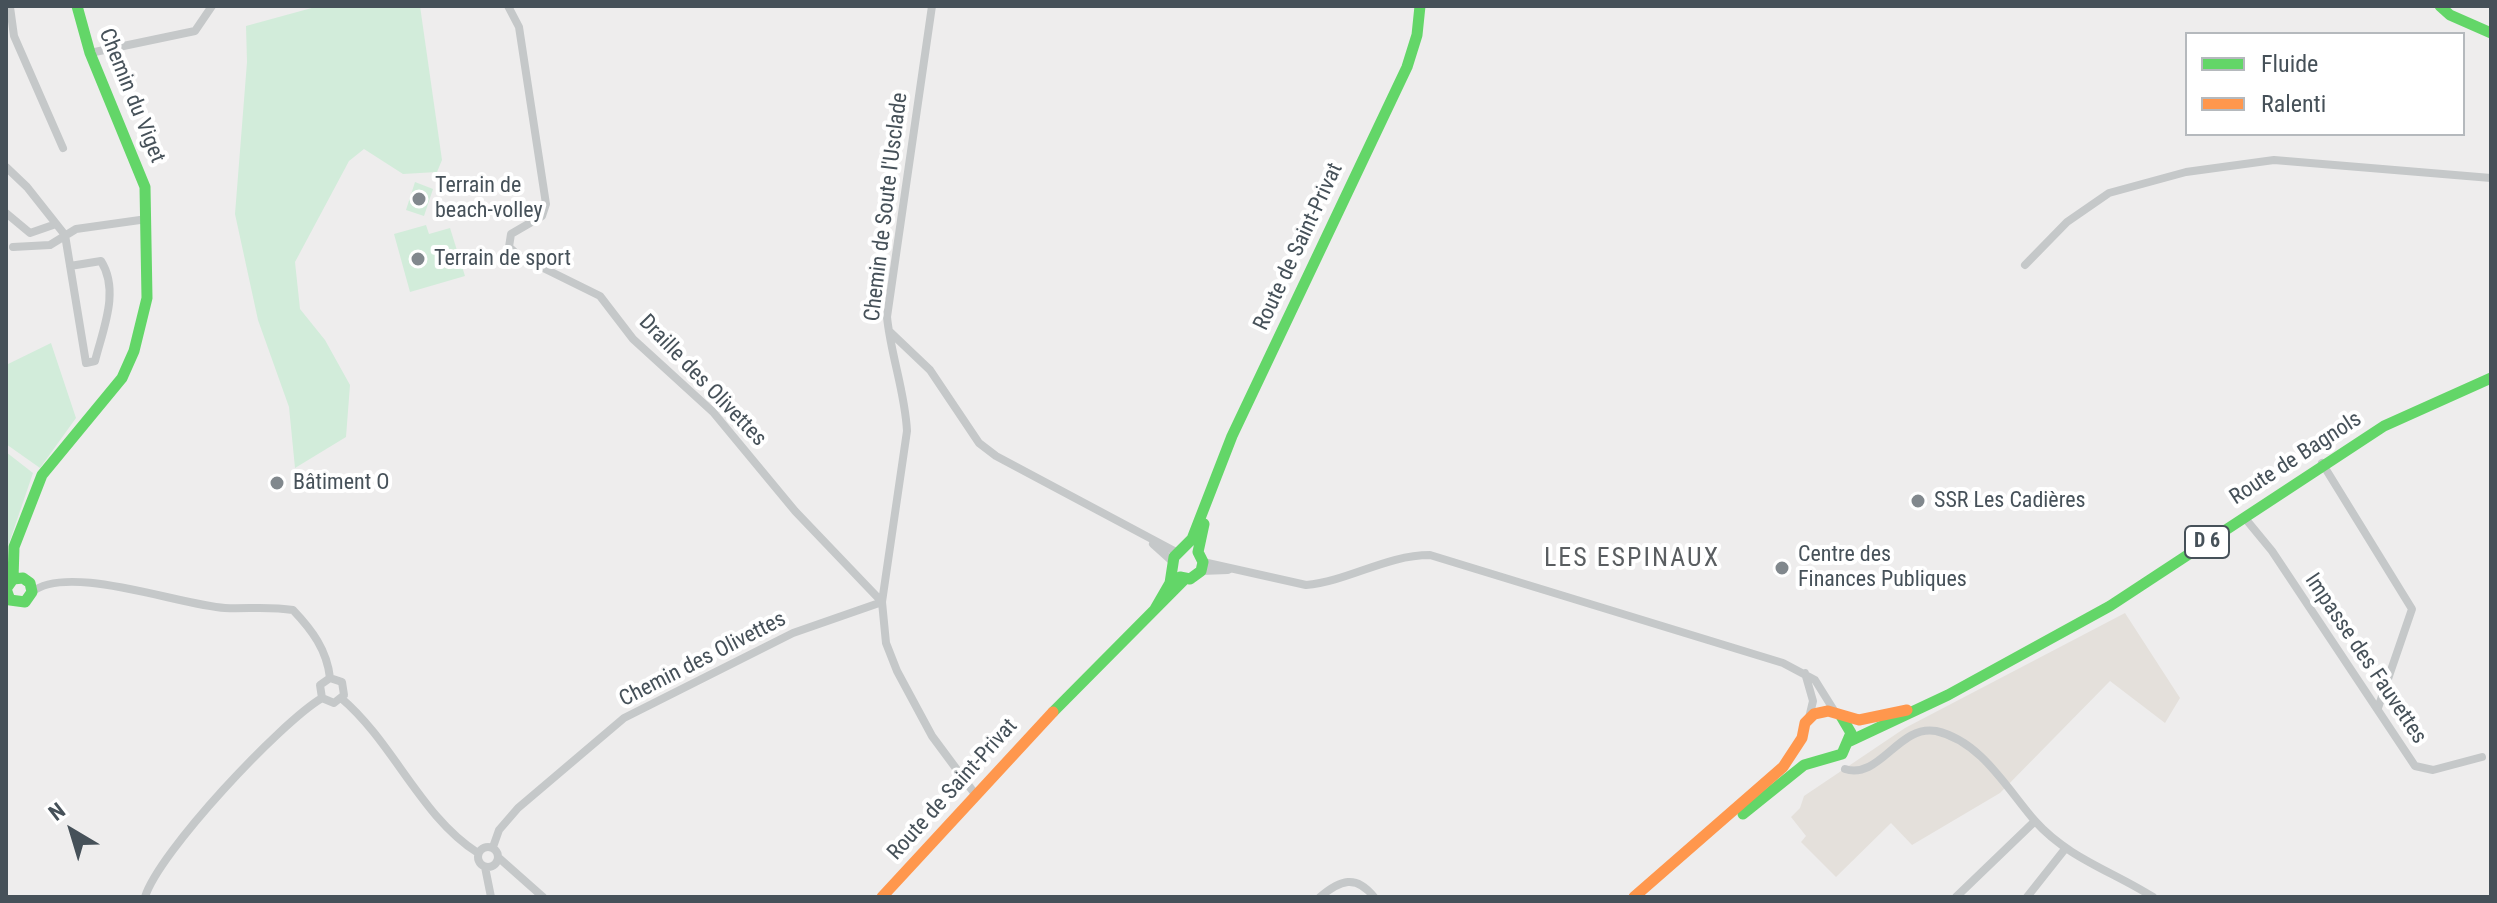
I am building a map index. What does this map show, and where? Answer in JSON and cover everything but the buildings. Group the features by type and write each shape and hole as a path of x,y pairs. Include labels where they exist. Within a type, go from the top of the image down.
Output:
{"street":[{"path":"21,6 8,8 14,36 63,148"},
{"name":"Chemin du Viget","path":"11,584 10,551 42,475 128,368 147,298 147,219 141,173 90,53 77,6"},
{"path":"90,53 195,31 212,6"},
{"name":"Draille des Olivettes","path":"508,6 519,27 546,204 542,216 511,234 509,247 519,256 600,296 633,339 713,412 795,511 882,602"},
{"name":"Chemin de Soute l'Usclade","path":"882,602 907,431 906,407 887,317 932,6"},
{"name":"Route de Saint-Privat","path":"1155,609 1177,559 1207,504 1232,436 1407,67 1417,35 1421,6"},
{"path":"2440,6 2450,15 2491,33"},
{"path":"2025,265 2067,222 2109,193 2186,172 2274,160 2491,178"},
{"path":"6,167 65,235 70,266 86,363 95,361 110,302 108,272 101,261 70,266"},
{"path":"6,213 30,233 56,224"},
{"path":"13,247 50,245 76,229 147,219"},
{"path":"888,331 930,370 979,443 1177,559 1306,585 1322,584 1404,555 1430,555 1774,660 1815,680 1849,725 1850,742 1845,769"},
{"name":"Route de Bagnols","path":"1922,707 2110,606 2322,463 2384,426 2491,378"},
{"path":"2322,463 2412,609 2386,676 2378,708"},
{"name":"Route de Saint-Privat","path":"882,897 975,794 1155,609 1185,579 1194,578 1201,562 1207,504"},
{"name":"Impasse des Fauvettes","path":"2244,517 2272,551 2406,753 2423,770 2482,757"},
{"path":"1177,559 1185,579"},
{"path":"11,584 51,577 223,608 267,606 293,610 328,660 330,678"},
{"path":"6,613 17,603 28,599 32,592 53,581 88,584"},
{"path":"11,584 32,592"},
{"path":"11,584 17,603"},
{"path":"882,602 886,643 897,671 932,736 975,794"},
{"name":"Chemin des Olivettes","path":"493,847 499,830 518,808 624,718 793,633 882,602"},
{"path":"1641,897 1734,817 1783,767 1802,738 1813,701 1805,673"},
{"path":"330,678 339,679 344,686 341,698 334,703 322,698 320,685 330,678"},
{"path":"145,897 208,805 302,712 322,698"},
{"path":"341,698 376,734 451,833 478,853 480,863 485,867 491,897"},
{"name":"D 6","path":"1837,713 1859,720 1922,707"},
{"name":"D 6","path":"1850,742 1922,707"},
{"path":"1809,718 1821,711 1837,713"},
{"path":"1802,738 1808,752 1845,769 1864,770 1919,730 1938,731 1977,752 2035,821 2065,849 2153,897"},
{"path":"1634,897 1791,775 1842,754 1850,742"},
{"path":"1956,897 2035,821"},
{"path":"478,853 484,847 493,847 499,858 543,897"},
{"path":"2027,897 2065,849"},
{"path":"485,867 493,866 499,858"},
{"path":"1320,897 1335,884 1348,880 1364,884 1374,897"}],"shaded area":[{"path":"2125,613 2180,698 2165,723 2110,681 2000,793 1912,845 1891,823 1836,877 1801,842 1806,836 1791,817 1800,808 1804,796 1905,728"}],"green space":[{"path":"319,6 420,6 442,160 437,172 403,174 364,149 349,161 295,262 300,309 325,340 350,385 346,437 295,468 289,407 258,320 235,214 247,62 246,26"},
{"name":"Terrain de beach-volley","path":"415,182 433,189 424,216 406,210"},
{"name":"Terrain de sport","path":"426,225 429,234 450,228 465,276 410,292 394,234"},
{"path":"51,343 76,418 40,468 6,444 6,365"},
{"path":"6,452 33,473 6,552"}],"traffic: fast":[{"path":"13,579 23,578 30,583 32,592 25,602 10,600 6,589 13,579 14,547 42,475 122,378 134,351 147,298 145,187 90,53 77,6"},
{"path":"1155,609 1170,583 1174,557 1192,539 1232,436 1407,67 1417,35 1420,6"},
{"path":"2440,6 2450,15 2491,33"},
{"path":"1850,741 1948,695 2110,606 2384,426 2491,378"},
{"path":"1180,577 1190,579 1201,571 1203,562 1198,552 1204,524"},
{"path":"1053,712 1185,579"},
{"path":"1743,814 1804,765 1842,754 1851,733 1841,716"}],"traffic: slow":[{"path":"1634,897 1783,767 1802,738 1805,723 1814,714 1828,711 1859,720 1907,710"},
{"path":"882,897 1053,712"}],"place":[{"name":"Terrain de beach-volley","path":"419,199"},
{"name":"Terrain de sport","path":"418,259"},
{"name":"Bâtiment O","path":"277,483"},
{"name":"SSR Les Cadières","path":"1918,501"},
{"name":"Centre des Finances Publiques","path":"1782,568"}],"district":[{"name":"LES ESPINAUX","path":"1632,559"}]}
